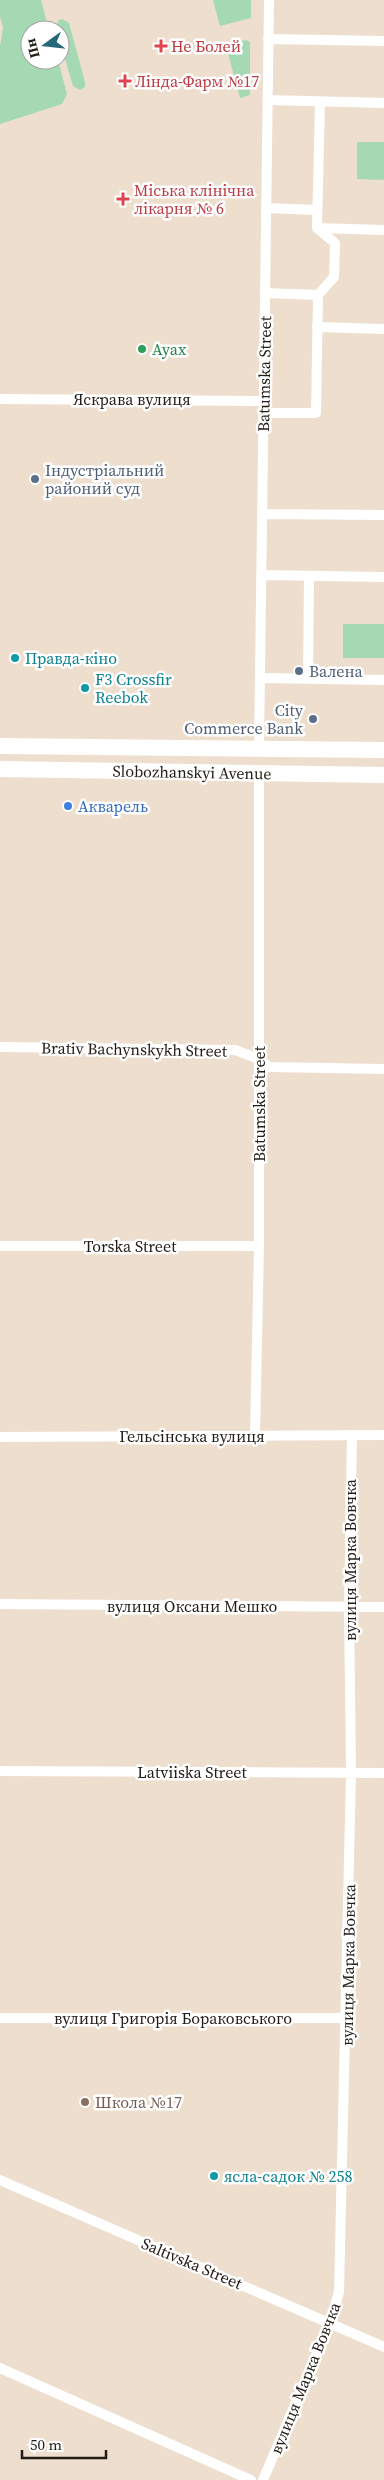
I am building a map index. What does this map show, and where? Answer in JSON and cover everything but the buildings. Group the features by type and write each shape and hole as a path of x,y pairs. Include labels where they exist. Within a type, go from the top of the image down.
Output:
{"main road":[{"name":"Slobozhanskyi Avenue","path":"0,746 384,750"},
{"name":"Slobozhanskyi Avenue","path":"0,769 384,775"}],"street":[{"name":"Batumska Street","path":"259,748 269,0"},
{"path":"268,39 384,41"},
{"path":"268,100 384,103"},
{"path":"317,228 320,102"},
{"path":"266,208 317,210"},
{"path":"317,228 384,230"},
{"path":"264,413 316,413 318,296 334,278 335,243 317,228"},
{"path":"265,293 318,296"},
{"path":"317,327 384,329"},
{"name":"Яскрава вулиця","path":"0,399 264,401"},
{"path":"262,514 384,515"},
{"path":"262,574 384,577"},
{"path":"308,679 310,576"},
{"path":"260,678 384,680"},
{"name":"Batumska Street","path":"255,1435 259,1246 259,773"},
{"name":"Brativ Bachynskykh Street","path":"0,1047 235,1050 259,1059 269,1067 384,1069"},
{"name":"Torska Street","path":"0,1246 259,1246"},
{"name":"вулиця Марка Вовчка","path":"262,2480 330,2323 339,2292 347,2018 351,1773 349,1607 352,1434"},
{"name":"Гельсінська вулиця","path":"0,1437 384,1435"},
{"name":"вулиця Оксани Мешко","path":"0,1604 384,1607"},
{"name":"Latviiska Street","path":"0,1771 384,1773"},
{"name":"вулиця Григорія Бораковського","path":"0,2018 347,2018"},
{"name":"Saltivska Street","path":"0,2180 384,2348"},
{"path":"0,2368 250,2480"}],"green space":[{"path":"0,0 41,0 46,20 20,20 20,70 61,70 67,94 62,104 0,124 0,46 3,28 0,16"},
{"path":"213,0 251,0 251,18 220,26"},
{"path":"70,27 85,82 85,87 80,90 73,86 68,70 70,70"},
{"path":"246,40 250,42 250,95 240,98 226,46"},
{"path":"357,142 384,142 384,180 357,179"},
{"path":"343,624 384,624 384,658 343,658"}],"place":[{"name":"Не Болей","path":"161,46"},
{"name":"Лінда-Фарм №17","path":"125,81"},
{"name":"Міська клінічна лікарня № 6","path":"123,199"},
{"name":"Ayax","path":"142,349"},
{"name":"Індустріальний районий суд","path":"35,479"},
{"name":"Правда-кіно","path":"15,658"},
{"name":"Валена","path":"299,671"},
{"name":"F3 Crossfir Reebok","path":"85,688"},
{"name":"City Commerce Bank","path":"313,719"},
{"name":"Акварель","path":"68,806"},
{"name":"Школа №17","path":"85,2102"},
{"name":"ясла-садок № 258","path":"214,2176"}]}
